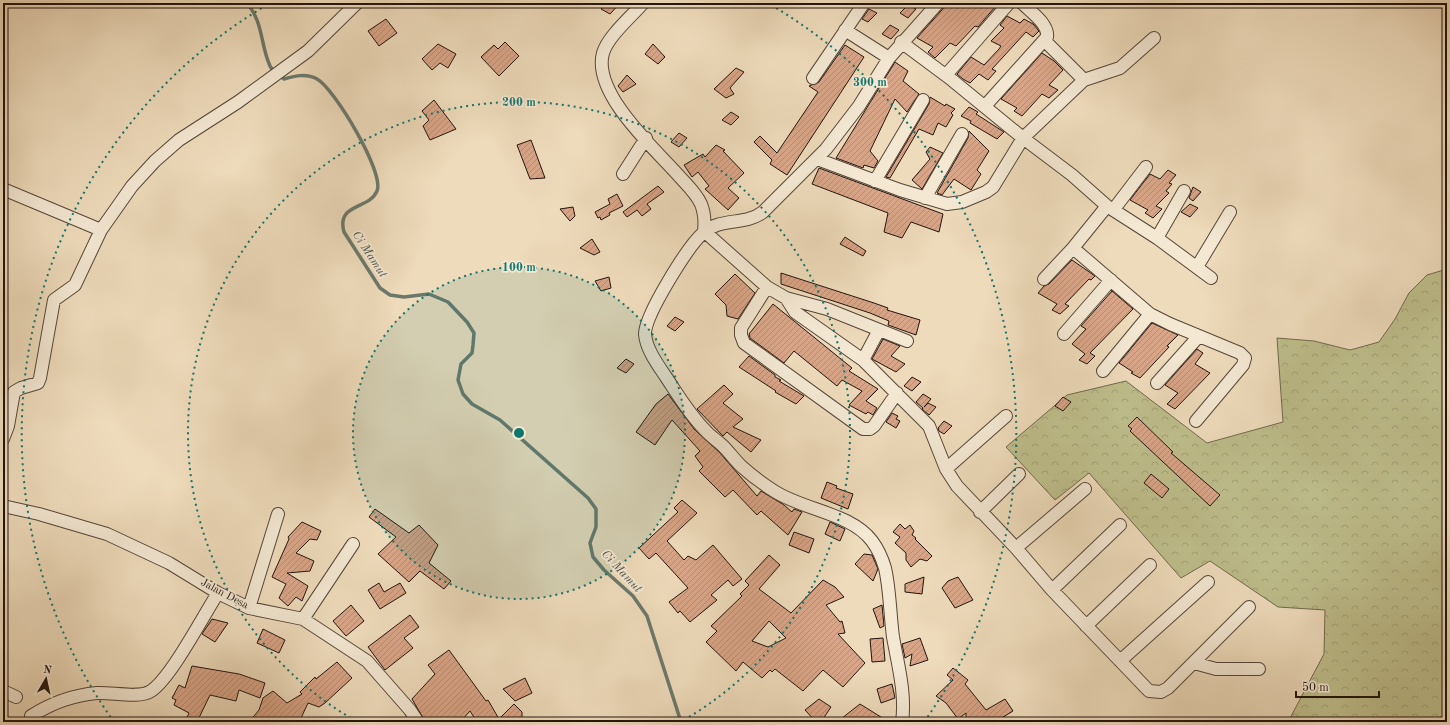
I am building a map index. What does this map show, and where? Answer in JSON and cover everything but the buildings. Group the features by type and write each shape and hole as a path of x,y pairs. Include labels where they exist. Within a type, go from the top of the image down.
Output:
{"street":[{"path":"3,439 8,426 14,392 38,383 40,378 54,300 75,285 101,230 132,186 155,161 179,140 276,75 308,51 357,3"},
{"path":"643,3 613,36 603,51 602,62 606,84 614,100 630,122 695,194 705,215 704,231"},
{"path":"813,78 864,3"},
{"path":"902,722 904,712 899,665 885,568 878,550 870,539 849,522 803,506 775,492 741,466 723,446 704,430 686,407 656,361 647,343 645,334 655,306 680,264 704,231 723,222 748,220 761,214 817,159 859,106 889,58 901,42 938,3"},
{"path":"946,75 1009,3"},
{"path":"985,106 1045,41 1047,30 1022,3"},
{"path":"845,30 889,58"},
{"path":"817,159 925,198 947,204 954,204 990,190 1023,138 1084,80 1120,68 1154,38"},
{"path":"1045,41 1084,80"},
{"path":"901,42 946,75 1023,138 1072,175 1110,208 1157,238 1211,278"},
{"path":"875,181 922,100"},
{"path":"925,198 962,134"},
{"path":"623,174 646,138"},
{"path":"1044,278 1110,208 1146,167"},
{"path":"3,189 101,230"},
{"path":"1157,238 1184,191"},
{"path":"1197,267 1230,212"},
{"path":"704,231 767,287 786,298 826,309 907,341"},
{"path":"1073,248 1150,314 1244,356 1244,362 1196,421"},
{"path":"1064,334 1111,280"},
{"path":"767,287 741,328 741,335 744,342 863,429 870,429 874,426 897,393"},
{"path":"786,298 795,312 862,360 929,426 946,469 957,486 980,512 1016,548 1052,590 1149,691 1154,692 1168,688 1249,607"},
{"path":"1103,371 1150,314"},
{"path":"862,360 879,330"},
{"path":"1157,383 1199,336"},
{"path":"946,469 1006,416"},
{"path":"980,512 1019,474"},
{"path":"1016,548 1085,489"},
{"name":"Jalan Desa","path":"3,506 81,526 120,539 169,563 218,593 249,608 303,619 367,661 410,710 418,722"},
{"path":"249,608 278,514"},
{"path":"1052,590 1120,525"},
{"path":"303,619 353,544"},
{"path":"1086,626 1150,565"},
{"path":"1120,660 1208,582"},
{"path":"31,716 60,702 95,693 114,692 133,695 150,692 158,686 168,673 218,593"},
{"path":"1194,663 1216,669 1259,669"},
{"path":"3,691 16,697"}],"green space":[{"path":"1447,269 1447,722 1288,722 1324,654 1325,610 1278,607 1210,561 1181,578 1089,473 1055,500 1006,447 1067,395 1126,381 1207,443 1283,422 1277,338 1314,341 1350,350 1379,342 1395,319 1409,293 1427,275"}],"waterway":[{"name":"Ci Mamut","path":"247,3 259,26 271,68 284,79 296,76 309,76 317,79 335,98 346,114 366,150 377,181 377,191 373,197 349,211 345,216 343,223 344,232 380,288 390,295 404,297 429,294 448,302 467,322 474,333 472,353 461,364 458,380 463,394 472,404 500,420 588,498 596,509 596,527 590,543 593,557 604,570 633,596 647,616 681,722"}]}
